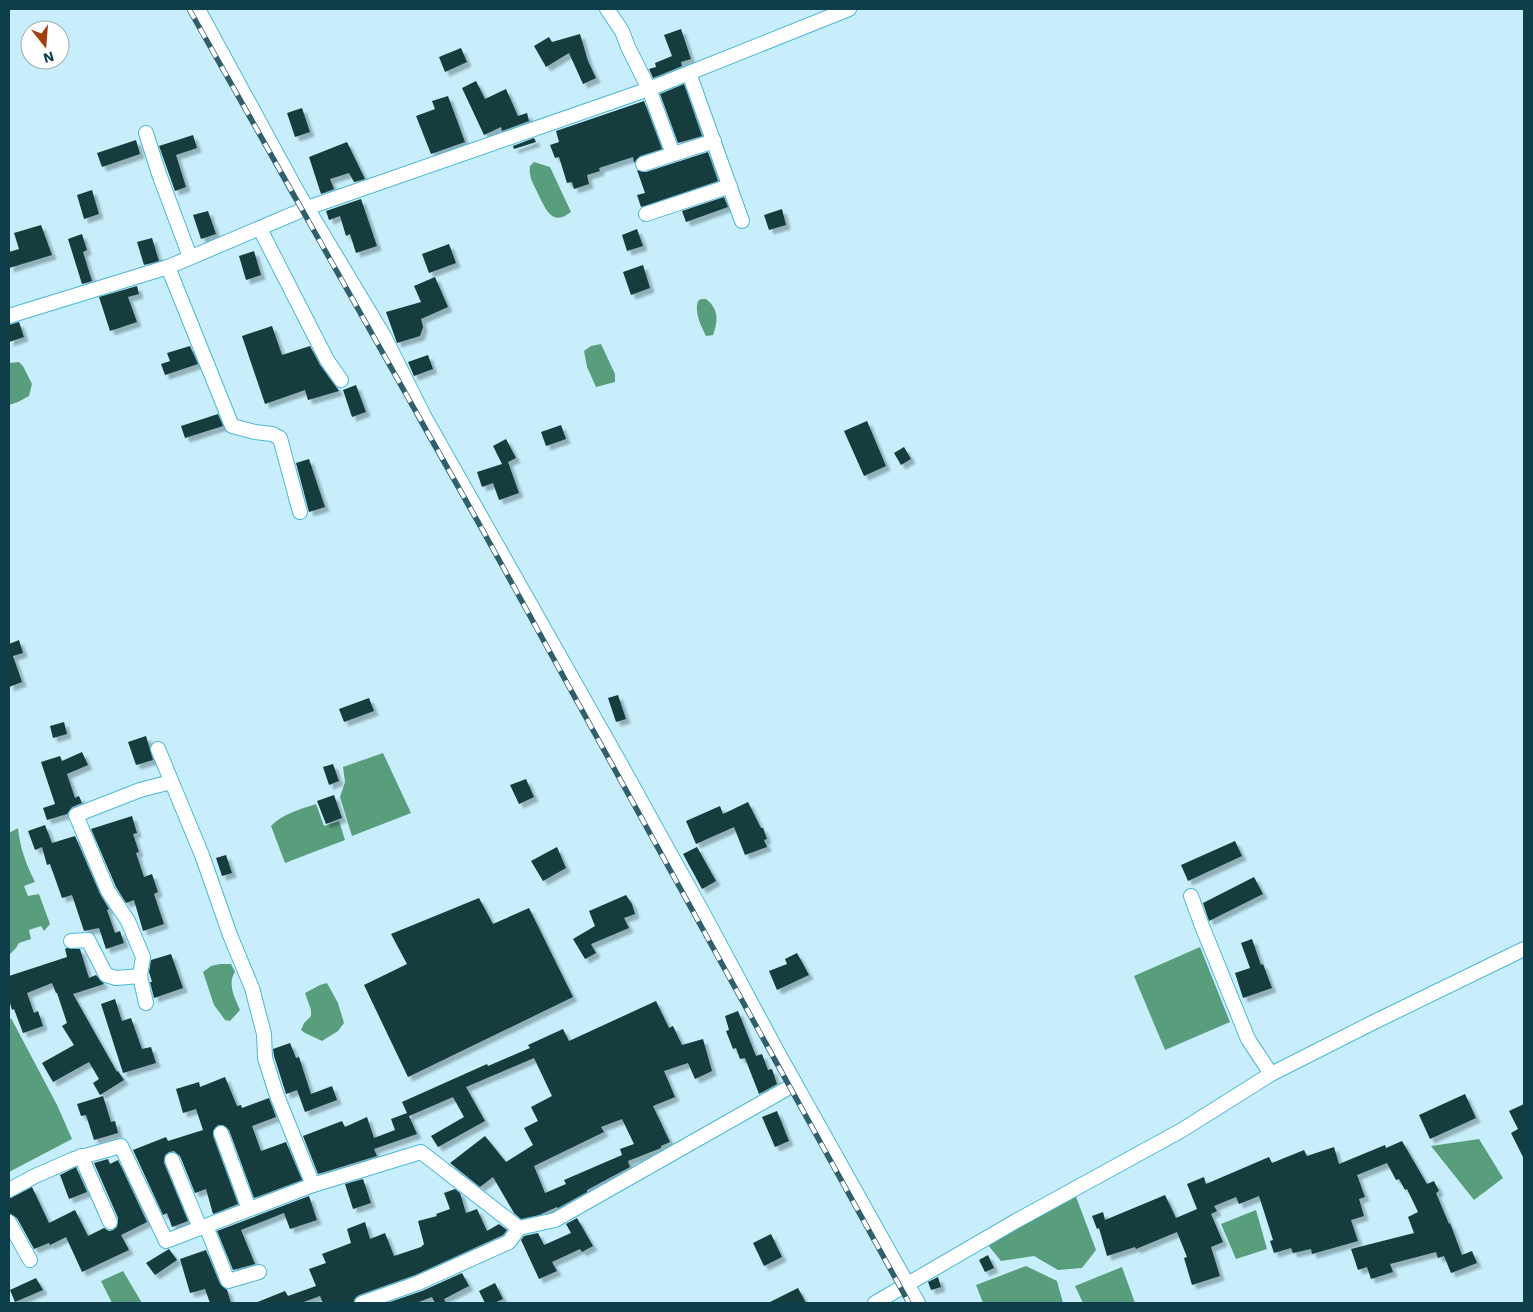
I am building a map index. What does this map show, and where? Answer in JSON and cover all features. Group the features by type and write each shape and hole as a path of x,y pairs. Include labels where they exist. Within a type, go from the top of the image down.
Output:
{"street":[{"path":"198,9 307,208 384,336 424,416 615,755 918,1303"},
{"path":"607,9 622,31 628,48 650,89 673,154"},
{"path":"9,316 168,267 307,208 650,89 849,9"},
{"path":"689,73 742,221"},
{"path":"146,133 190,257"},
{"path":"643,164 714,141"},
{"path":"646,214 730,186"},
{"path":"260,229 327,360 341,380"},
{"path":"168,267 232,426 272,434 280,438 300,512"},
{"path":"158,749 202,855 230,935 252,988 264,1034 265,1058 276,1093 312,1185"},
{"path":"146,1003 140,976 143,957 128,921 108,891 76,815 140,790 171,782"},
{"path":"1191,896 1248,1039 1271,1074"},
{"path":"71,942 88,940 106,975 116,978 140,976"},
{"path":"875,1303 1016,1220 1182,1130 1271,1074 1524,950"},
{"path":"362,1303 418,1283 509,1242 519,1228 555,1220 796,1084"},
{"path":"221,1133 249,1209"},
{"path":"9,1190 35,1176 81,1156 120,1146 166,1241 312,1185 421,1152 519,1228"},
{"path":"81,1156 110,1222"},
{"path":"172,1160 228,1282 259,1272"},
{"path":"9,1222 30,1260"}],"shaded area":[{"path":"534,162 550,167 571,212 565,216 560,218 551,215 542,202 531,178 530,166"},
{"path":"701,299 706,299 715,311 716,325 713,335 706,336 699,319 697,305"},
{"path":"601,344 615,374 615,382 596,387 587,367 584,351 591,346"},
{"path":"19,362 32,384 29,396 9,405 9,363"},
{"path":"383,753 411,813 352,836 340,797 345,782 343,767"},
{"path":"316,804 324,826 339,821 345,840 285,863 271,826 286,815"},
{"path":"18,828 24,856 35,882 24,886 28,896 39,894 50,924 44,931 41,926 29,930 31,939 19,943 9,955 9,833"},
{"path":"1200,947 1230,1022 1165,1050 1134,976"},
{"path":"231,964 235,972 232,986 240,1010 230,1021 225,1020 214,1005 203,972 211,966"},
{"path":"327,983 338,1003 344,1023 338,1031 322,1041 301,1030 304,1023 311,1016 311,1010 305,993"},
{"path":"11,1018 57,1105 72,1139 9,1172 9,1021"},
{"path":"1479,1139 1503,1178 1474,1200 1431,1146"},
{"path":"1075,1194 1096,1250 1082,1268 1058,1270 1034,1256 1001,1261 988,1245"},
{"path":"1256,1210 1267,1249 1236,1259 1221,1224"},
{"path":"1026,1266 1057,1281 1063,1303 983,1303 976,1285"},
{"path":"1122,1267 1135,1303 1083,1303 1075,1286"},
{"path":"123,1271 142,1303 112,1303 101,1281"}],"building":[{"path":"681,29 691,59 681,62 682,66 653,78 649,69 656,67 655,63 672,56 664,35"},
{"path":"580,34 588,61 596,78 583,84 569,53 546,67 534,46 549,37 552,42"},
{"path":"461,48 467,62 445,72 439,57"},
{"path":"476,81 485,99 506,89 518,116 527,113 529,121 502,131 501,127 484,135 462,88"},
{"path":"684,84 702,136 678,143 660,94"},
{"path":"448,96 465,142 431,154 416,116 435,109 432,101"},
{"path":"644,101 662,149 640,156 634,163 633,157 599,168 600,171 587,175 589,184 574,189 572,182 567,183 559,157 555,158 550,145 559,142 556,131"},
{"path":"302,108 310,132 295,137 287,113"},
{"path":"193,135 197,148 176,155 186,187 175,191 159,146"},
{"path":"534,138 536,142 514,149 513,146"},
{"path":"136,140 140,154 102,167 97,153"},
{"path":"347,142 365,179 354,182 349,173 330,179 334,189 321,194 309,157"},
{"path":"708,152 718,181 641,207 637,195 645,193 637,170 646,172"},
{"path":"92,190 99,214 84,219 77,195"},
{"path":"724,197 728,207 686,222 682,211"},
{"path":"361,199 377,246 356,253 350,234 346,236 340,216 329,220 326,211"},
{"path":"782,209 786,225 769,230 764,215"},
{"path":"208,211 216,234 201,239 193,215"},
{"path":"41,225 52,255 9,268 9,252 19,249 14,233"},
{"path":"637,229 643,246 627,251 622,235"},
{"path":"82,234 87,250 83,252 92,281 82,284 68,239"},
{"path":"152,238 159,261 144,265 137,242"},
{"path":"449,244 456,263 429,273 422,254"},
{"path":"254,251 261,275 246,280 239,256"},
{"path":"643,265 650,288 631,295 623,272"},
{"path":"435,277 448,307 421,319 423,327 420,336 397,343 386,312 421,302 414,286"},
{"path":"137,286 139,294 128,297 137,322 110,331 99,297"},
{"path":"19,322 24,337 9,342 9,325"},
{"path":"272,326 282,355 310,346 320,365 339,391 308,400 305,390 265,404 242,336"},
{"path":"190,346 198,364 165,375 161,364 170,361 167,353"},
{"path":"428,355 433,369 414,376 408,362"},
{"path":"356,385 366,412 352,417 343,390"},
{"path":"218,414 223,426 185,438 181,426"},
{"path":"867,421 886,466 864,476 844,431"},
{"path":"561,425 566,439 546,446 541,432"},
{"path":"506,439 516,458 508,462 519,493 499,500 493,483 482,487 477,472 502,464 493,446"},
{"path":"904,447 911,459 901,465 894,453"},
{"path":"309,459 325,507 309,512 296,463"},
{"path":"19,640 23,653 13,656 22,682 9,687 9,644"},
{"path":"618,695 626,719 616,722 608,698"},
{"path":"369,698 374,711 344,722 339,709"},
{"path":"64,722 67,734 53,738 50,726"},
{"path":"146,736 153,760 136,765 128,742"},
{"path":"82,752 88,765 67,774 75,798 79,796 82,803 72,807 67,814 47,820 43,808 55,804 41,762 60,756 62,761"},
{"path":"333,764 339,781 329,785 323,767"},
{"path":"526,779 534,797 519,804 510,785"},
{"path":"334,795 342,818 326,824 317,801"},
{"path":"748,802 761,828 763,828 767,839 764,840 767,847 745,855 734,827 696,844 686,821 720,806 723,814"},
{"path":"132,816 137,833 133,834 139,852 136,853 144,877 152,874 158,892 154,894 164,924 143,931 134,900 126,903 116,887 91,829"},
{"path":"45,825 52,843 75,836 100,894 109,909 107,910 115,933 120,931 124,943 106,949 99,928 84,931 72,895 62,898 50,864 47,865 42,847 35,850 28,831"},
{"path":"1235,841 1242,856 1188,881 1181,865"},
{"path":"557,847 566,868 543,881 531,861"},
{"path":"697,847 716,881 702,889 683,854"},
{"path":"226,855 232,873 222,876 216,858"},
{"path":"1254,877 1263,894 1209,921 1203,903"},
{"path":"626,895 632,904 635,914 624,918 629,928 591,944 596,953 585,959 573,939 595,926 589,911"},
{"path":"479,898 493,924 529,908 573,997 408,1077 364,985 407,964 391,934"},
{"path":"1252,939 1272,988 1243,998 1235,973 1250,968 1241,943"},
{"path":"65,949 80,949 89,978 96,975 104,984 73,994 117,1072 124,1080 100,1095 93,1083 99,1079 89,1062 53,1082 42,1063 74,1045 62,1026 67,1023 52,983 27,993 34,1013 38,1011 43,1026 23,1033 9,1000 9,976 67,957"},
{"path":"797,953 809,975 777,990 769,971 787,964 785,959"},
{"path":"171,954 183,988 154,998 149,972 151,960"},
{"path":"115,999 122,1021 131,1018 142,1049 151,1047 156,1063 123,1073 101,1004"},
{"path":"656,1001 669,1028 673,1026 682,1045 703,1039 712,1071 695,1079 688,1063 664,1071 675,1097 653,1106 670,1142 661,1146 661,1148 628,1161 630,1167 558,1208 539,1215 521,1219 514,1213 493,1177 480,1187 450,1163 485,1136 506,1162 533,1145 524,1128 538,1121 531,1107 552,1096 534,1058 466,1087 485,1121 438,1147 431,1136 464,1117 453,1097 409,1116 417,1134 374,1149 377,1156 318,1174 303,1136 342,1121 345,1127 367,1117 374,1138 395,1130 391,1119 407,1113 402,1102 487,1064 488,1066 530,1048 528,1045 563,1029 569,1041","holes":["622,1119 634,1144 620,1149 622,1155 564,1180 566,1184 545,1193 534,1166 604,1132 601,1127"]},
{"path":"738,1011 756,1056 762,1054 768,1070 772,1069 777,1084 759,1094 745,1058 740,1059 736,1048 733,1049 726,1031 729,1030 725,1016"},
{"path":"290,1043 296,1058 299,1057 311,1094 332,1086 337,1100 305,1112 297,1090 286,1094 273,1049"},
{"path":"225,1077 237,1106 241,1105 242,1108 269,1098 276,1117 252,1126 261,1151 286,1142 302,1180 254,1198 229,1130 223,1125 218,1125 213,1131 213,1136 238,1204 213,1214 206,1189 195,1193 180,1156 174,1151 169,1152 165,1155 164,1163 188,1221 172,1227 167,1213 163,1215 133,1150 166,1137 168,1141 203,1130 196,1109 183,1113 176,1089 199,1082 200,1087"},
{"path":"1465,1094 1476,1118 1430,1139 1419,1115"},
{"path":"103,1096 111,1122 115,1121 118,1133 94,1140 86,1115 81,1116 77,1104"},
{"path":"1524,1104 1524,1159 1511,1133 1518,1129 1509,1111"},
{"path":"777,1111 789,1141 775,1147 762,1117"},
{"path":"1402,1141 1427,1184 1434,1181 1439,1191 1436,1193 1462,1255 1472,1251 1477,1263 1451,1273 1444,1256 1438,1258 1436,1252 1390,1264 1393,1272 1371,1279 1367,1267 1358,1270 1351,1249 1414,1233 1408,1217 1418,1212 1407,1189 1405,1190 1399,1179 1396,1180 1387,1163 1357,1175 1365,1197 1359,1199 1364,1216 1351,1220 1358,1241 1312,1254 1311,1249 1293,1253 1291,1248 1274,1253 1270,1241 1273,1240 1259,1196 1239,1204 1236,1197 1214,1206 1217,1211 1211,1214 1223,1242 1211,1247 1220,1276 1192,1285 1184,1258 1187,1257 1177,1232 1136,1249 1135,1247 1107,1256 1099,1228 1097,1229 1092,1216 1103,1212 1105,1220 1165,1195 1176,1218 1197,1209 1187,1184 1204,1177 1206,1184 1269,1157 1272,1163 1304,1150 1307,1156 1334,1147 1339,1164 1385,1145 1386,1148"},
{"path":"108,1159 110,1164 118,1160 147,1222 121,1235 129,1250 82,1272 66,1237 50,1245 49,1243 34,1249 17,1218 9,1213 9,1199 32,1187 49,1223 75,1210 88,1236 104,1228 109,1231 113,1230 117,1227 118,1218 94,1163"},
{"path":"76,1167 87,1192 69,1199 60,1175"},
{"path":"363,1179 371,1203 353,1209 345,1184"},
{"path":"455,1189 460,1193 466,1213 477,1209 487,1231 499,1224 507,1230 503,1235 415,1275 359,1295 353,1303 323,1303 320,1296 301,1303 255,1303 285,1291 288,1296 316,1286 309,1269 326,1263 322,1254 351,1243 347,1229 365,1222 370,1239 385,1233 394,1256 421,1247 424,1244 418,1221 437,1216 436,1214 450,1209 444,1193"},
{"path":"309,1196 317,1220 290,1229 284,1213 241,1230 255,1264 233,1270 217,1231"},
{"path":"577,1218 593,1246 582,1252 580,1249 552,1262 557,1271 539,1279 521,1240 524,1236 538,1233 544,1245 571,1233 566,1224"},
{"path":"771,1234 782,1257 764,1266 753,1243"},
{"path":"169,1249 177,1260 155,1275 146,1263"},
{"path":"206,1250 220,1284 227,1290 231,1303 210,1303 205,1289 190,1293 180,1259"},
{"path":"988,1255 994,1268 985,1272 979,1260"},
{"path":"462,1273 469,1286 444,1299 446,1303 435,1303 432,1297 416,1303 387,1303 422,1291"},
{"path":"938,1277 941,1287 931,1290 928,1282"},
{"path":"36,1278 43,1290 15,1302 10,1290"},
{"path":"495,1283 503,1299 494,1303 485,1303 479,1291"},
{"path":"798,1288 806,1303 768,1303"}],"railway":[{"path":"189,9 482,529 909,1303"}]}
